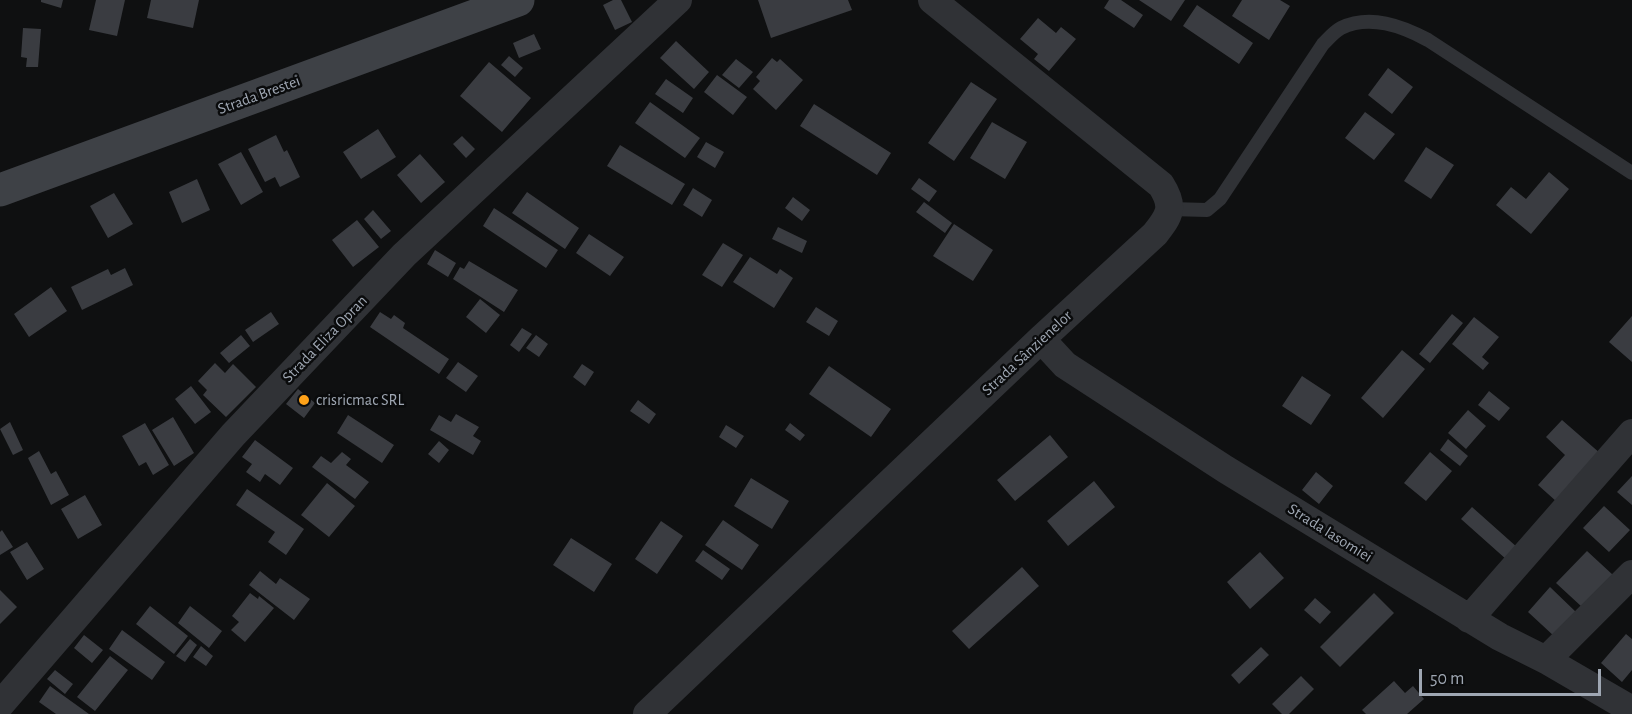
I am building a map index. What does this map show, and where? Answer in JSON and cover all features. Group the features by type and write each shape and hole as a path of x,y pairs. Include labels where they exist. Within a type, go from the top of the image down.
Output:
{"main road":[{"name":"Strada Brestei","path":"0,190 518,0"}],"street":[{"name":"Strada Eliza Opran","path":"0,705 233,435 404,255 678,0"},
{"path":"933,0 1161,185 1168,197 1170,209"},
{"name":"Strada Sânzienelor","path":"646,714 1041,339 1155,234 1170,209"},
{"name":"Strada Iasomiei","path":"1041,339 1065,365 1225,469 1469,619 1632,710"},
{"path":"1469,619 1632,433"},
{"path":"1546,660 1632,574"}],"lane":[{"path":"1170,209 1207,210 1220,199 1323,44 1339,29 1355,23 1375,22 1403,27 1428,40 1632,173"}],"building":[{"path":"41,0 63,0 61,8 41,2"},
{"path":"96,0 125,0 117,36 89,30"},
{"path":"151,0 199,0 193,28 147,18"},
{"path":"613,0 621,0 632,22 615,30 603,5"},
{"path":"758,0 848,0 852,10 771,38"},
{"path":"1109,0 1121,0 1143,15 1134,28 1104,8"},
{"path":"1139,0 1185,0 1171,21"},
{"path":"1242,0 1280,0 1290,6 1269,40 1232,16"},
{"path":"1197,5 1253,43 1239,64 1183,26"},
{"path":"1038,18 1056,33 1061,27 1076,39 1049,71 1034,59 1038,54 1020,39"},
{"path":"23,28 41,29 38,67 26,67 27,58 21,57"},
{"path":"534,34 541,49 519,58 513,43"},
{"path":"676,41 709,72 694,89 660,58"},
{"path":"509,56 523,68 515,77 501,65"},
{"path":"772,58 777,62 780,59 803,80 776,110 753,89 760,81 756,77"},
{"path":"736,59 753,72 739,88 722,75"},
{"path":"489,62 531,98 502,132 460,96"},
{"path":"1388,68 1413,87 1392,114 1368,95"},
{"path":"717,75 747,97 733,115 704,92"},
{"path":"666,79 693,98 683,113 655,94"},
{"path":"971,82 997,99 954,161 928,143"},
{"path":"650,102 700,138 685,158 635,123"},
{"path":"814,104 891,153 877,175 800,126"},
{"path":"1365,112 1395,134 1374,160 1345,138"},
{"path":"992,122 1027,142 1005,179 970,158"},
{"path":"378,129 396,157 361,179 343,152"},
{"path":"276,135 284,152 287,150 300,177 280,187 275,177 265,182 248,149"},
{"path":"462,136 475,149 466,158 453,144"},
{"path":"706,142 724,152 715,168 697,157"},
{"path":"620,145 685,184 672,205 607,166"},
{"path":"1426,147 1454,165 1431,199 1404,181"},
{"path":"241,152 263,192 241,205 218,164"},
{"path":"420,154 445,182 421,203 397,175"},
{"path":"1549,172 1569,189 1531,234 1496,205 1511,187 1526,199"},
{"path":"919,178 937,191 929,202 911,189"},
{"path":"197,179 210,210 182,223 169,192"},
{"path":"693,188 712,200 702,217 683,205"},
{"path":"527,192 579,228 565,249 512,213"},
{"path":"114,193 133,224 108,238 90,206"},
{"path":"793,197 810,210 802,221 785,208"},
{"path":"924,202 952,223 945,233 916,212"},
{"path":"494,208 558,250 546,268 483,226"},
{"path":"373,210 391,231 381,239 364,219"},
{"path":"357,220 379,247 353,267 332,240"},
{"path":"954,224 993,250 973,281 933,256"},
{"path":"778,227 807,241 802,253 772,239"},
{"path":"589,234 624,257 610,276 576,253"},
{"path":"723,243 743,255 722,287 702,275"},
{"path":"435,250 456,263 448,277 427,264"},
{"path":"750,257 777,274 780,269 793,278 774,308 733,282"},
{"path":"469,261 518,290 504,312 453,279 460,267 464,269"},
{"path":"125,268 133,285 82,310 71,287 108,269 111,275"},
{"path":"51,287 67,311 29,337 14,314"},
{"path":"480,299 500,315 486,333 466,317"},
{"path":"816,307 838,321 829,336 806,322"},
{"path":"271,312 279,324 253,342 245,330"},
{"path":"380,312 391,319 394,315 405,323 403,328 449,359 439,374 370,327"},
{"path":"1452,314 1463,323 1430,363 1419,354"},
{"path":"1632,316 1632,362 1609,342"},
{"path":"1474,317 1499,337 1482,357 1489,363 1483,370 1452,344"},
{"path":"522,328 532,334 519,352 510,345"},
{"path":"241,335 250,346 229,363 220,353"},
{"path":"536,335 548,344 539,357 526,348"},
{"path":"1402,350 1425,369 1383,418 1361,398"},
{"path":"458,362 478,376 466,392 446,378"},
{"path":"215,363 225,373 233,364 256,387 226,417 203,395 207,390 198,381"},
{"path":"582,364 594,372 585,386 573,377"},
{"path":"829,366 891,409 871,437 809,394"},
{"path":"1302,376 1331,395 1311,425 1282,406"},
{"path":"191,386 211,412 195,424 175,399"},
{"path":"298,389 315,403 304,418 286,404"},
{"path":"1489,391 1510,408 1499,421 1478,405"},
{"path":"638,400 656,414 649,424 630,411"},
{"path":"1468,410 1486,426 1466,449 1448,433"},
{"path":"456,414 479,427 473,436 481,441 473,455 430,430 439,415 451,422"},
{"path":"348,415 394,445 382,463 337,433"},
{"path":"173,417 194,453 174,466 152,430"},
{"path":"1562,420 1601,454 1557,502 1538,485 1565,455 1546,437"},
{"path":"10,422 23,450 13,455 0,429"},
{"path":"145,423 169,465 153,475 146,462 139,466 122,436"},
{"path":"790,423 805,435 800,441 785,430"},
{"path":"726,425 744,436 736,448 719,437"},
{"path":"1050,435 1068,457 1015,501 997,480"},
{"path":"1448,439 1468,456 1460,466 1440,450"},
{"path":"255,440 293,468 280,485 265,474 260,482 246,472 252,464 242,457"},
{"path":"439,441 449,450 439,463 428,454"},
{"path":"39,451 51,474 56,471 69,495 51,505 28,458"},
{"path":"342,452 351,459 346,465 369,482 355,499 312,467 321,456 331,463"},
{"path":"1430,452 1452,471 1426,501 1404,483"},
{"path":"1316,472 1333,486 1319,504 1302,490"},
{"path":"1632,476 1632,505 1617,492"},
{"path":"751,478 789,501 772,529 734,506"},
{"path":"1094,481 1115,507 1068,546 1047,521"},
{"path":"327,483 355,506 329,537 301,515"},
{"path":"247,489 304,529 286,555 268,542 275,532 236,505"},
{"path":"85,495 102,525 78,539 61,509"},
{"path":"1604,506 1630,530 1609,552 1583,528"},
{"path":"1472,507 1518,548 1507,560 1461,519"},
{"path":"723,520 759,545 742,570 705,545"},
{"path":"661,521 683,536 657,574 635,559"},
{"path":"2,530 13,547 0,555 0,532"},
{"path":"571,538 612,564 594,592 553,565"},
{"path":"27,542 44,569 27,580 10,552"},
{"path":"703,550 730,569 722,580 695,561"},
{"path":"1587,551 1613,575 1582,607 1556,583"},
{"path":"1260,552 1284,578 1250,609 1227,582"},
{"path":"1022,567 1039,586 969,649 952,631"},
{"path":"260,571 276,584 280,578 310,599 294,620 249,585"},
{"path":"1550,587 1577,613 1555,637 1528,612"},
{"path":"0,590 17,607 0,624"},
{"path":"250,593 258,599 259,596 274,608 245,642 231,630 239,622 232,616"},
{"path":"1374,593 1394,613 1340,667 1320,647"},
{"path":"1315,598 1331,612 1320,624 1304,610"},
{"path":"150,606 188,636 174,654 136,624"},
{"path":"190,606 222,631 209,648 178,623"},
{"path":"122,630 165,662 152,680 109,649"},
{"path":"1626,634 1632,639 1632,670 1622,682 1601,663"},
{"path":"84,635 103,650 92,663 74,648"},
{"path":"190,639 197,645 185,662 176,656"},
{"path":"201,646 213,656 206,666 193,657"},
{"path":"1261,647 1269,655 1239,684 1231,675"},
{"path":"110,656 128,670 95,711 77,697"},
{"path":"55,670 73,684 65,694 47,679"},
{"path":"1301,676 1314,689 1289,714 1282,714 1272,704"},
{"path":"1394,681 1405,693 1413,686 1424,699 1407,714 1366,714 1362,710"},
{"path":"50,686 89,714 56,714 39,702"}],"place":[{"name":"crisricmac SRL","path":"304,400"}]}
